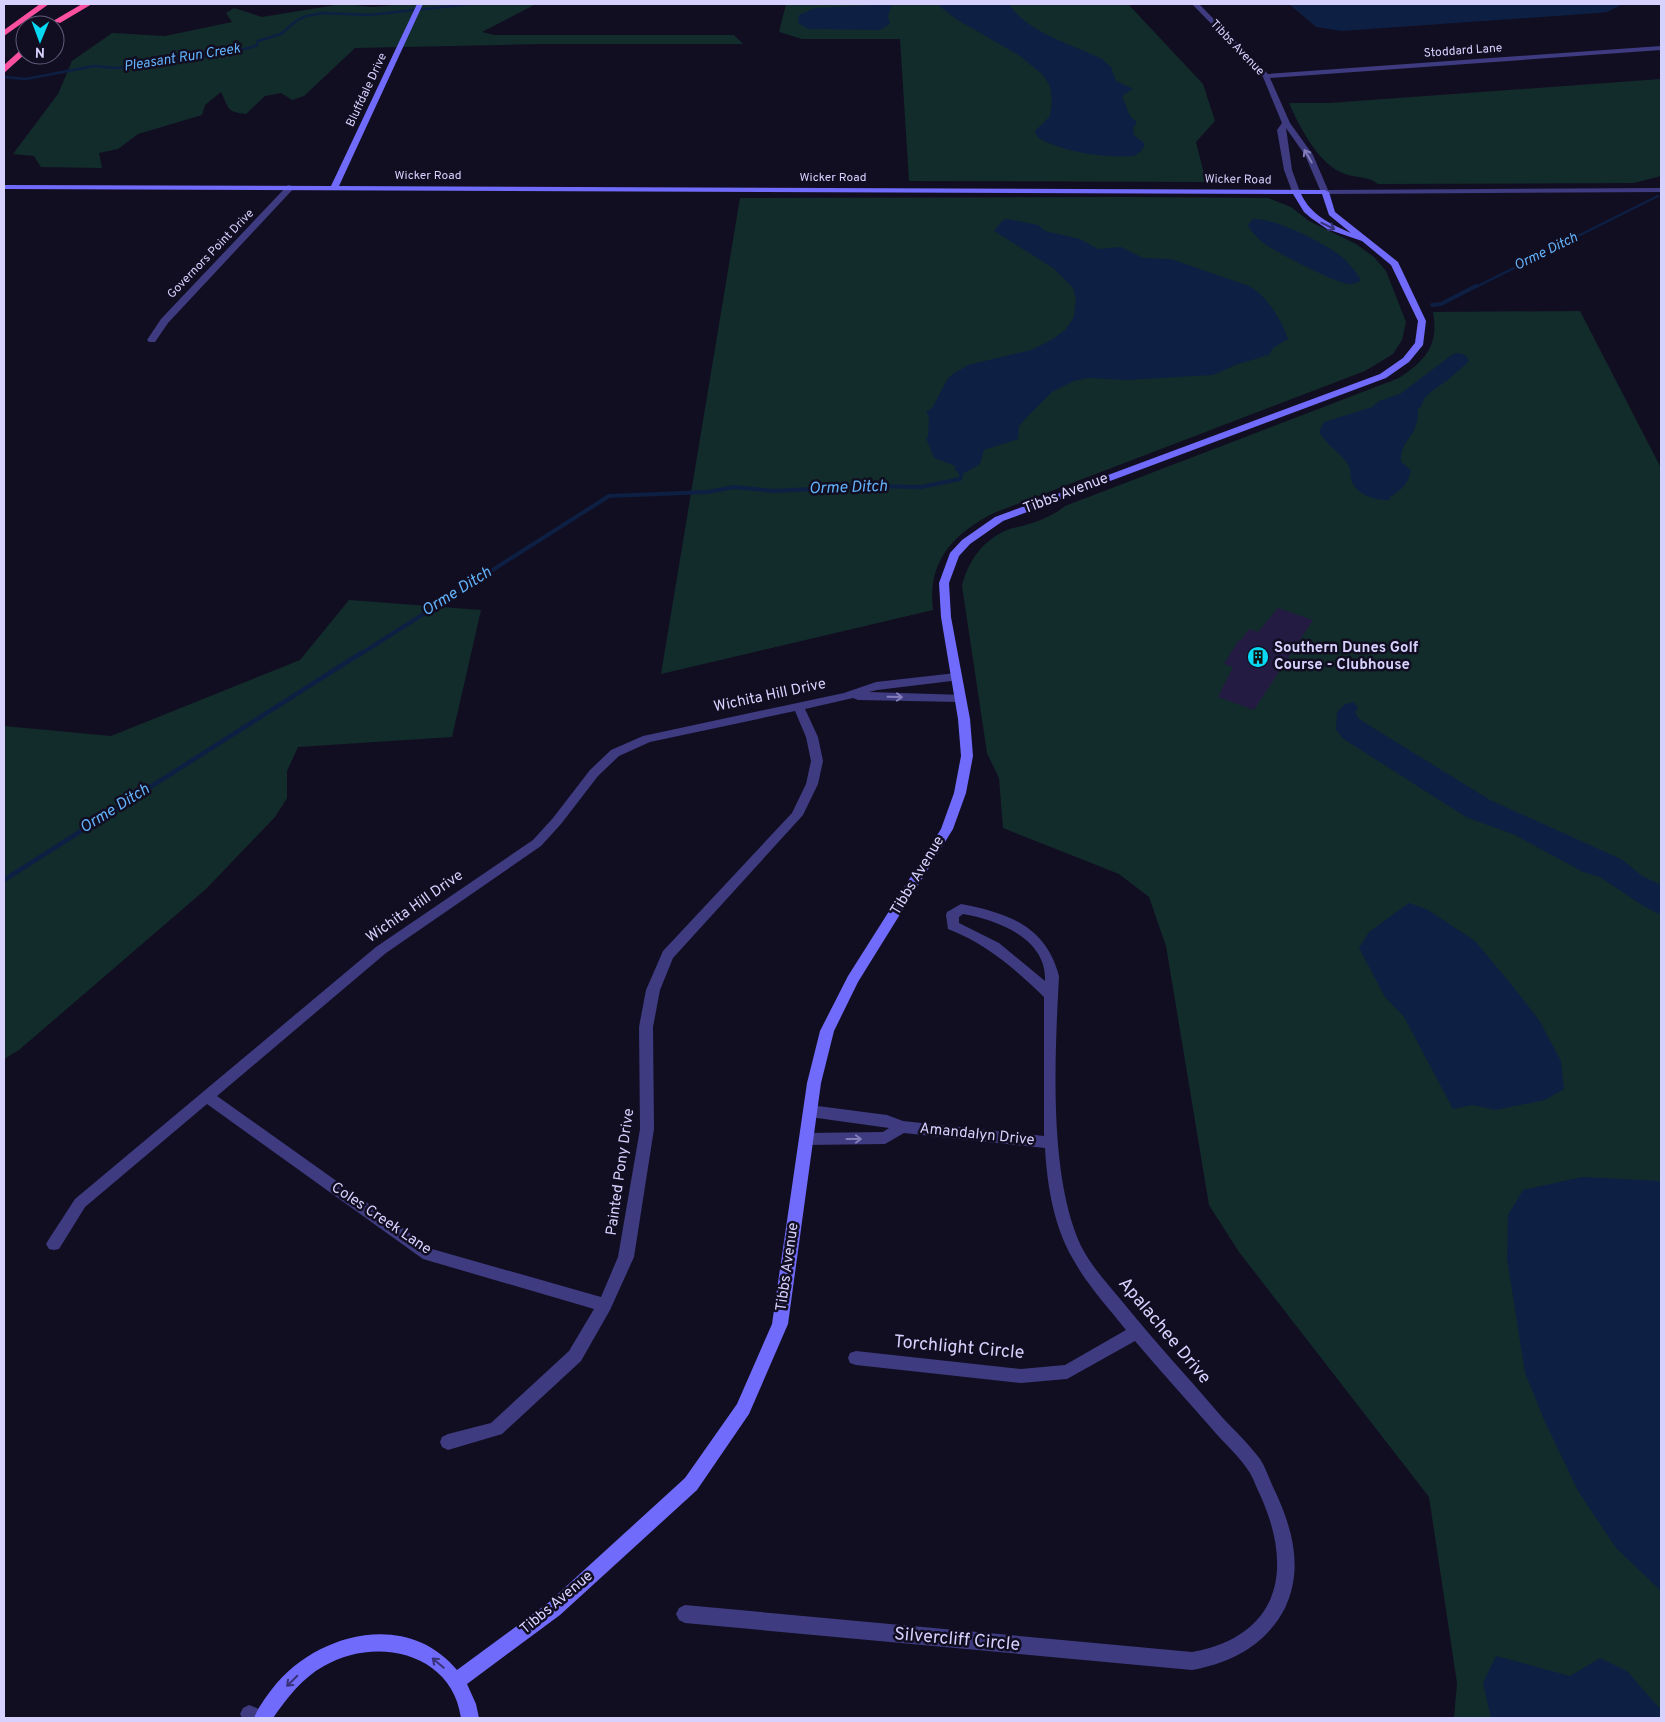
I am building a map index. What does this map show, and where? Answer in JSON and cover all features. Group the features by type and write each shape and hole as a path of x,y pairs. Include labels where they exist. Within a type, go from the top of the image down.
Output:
{"highway":[{"path":"4,33 36,4"},
{"path":"4,33 46,4"},
{"path":"65,15 80,4"},
{"path":"65,17 88,4"},
{"path":"4,70 15,58"}],"street":[{"name":"Bluffdale Drive","path":"334,187 420,4"},
{"name":"Tibbs Avenue","path":"456,1681 479,1666 554,1609 691,1484 743,1409 780,1324 814,1083 827,1031 853,980 947,829 960,793 967,756 960,698 946,617 944,583 954,556 982,529 999,519 1126,470 1383,376 1406,360 1420,343 1422,321 1395,264 1332,213 1309,155 1286,123 1266,76 1195,4"},
{"name":"Stoddard Lane","path":"1266,76 1661,48"},
{"name":"Tibbs Avenue","path":"1286,123 1281,130 1288,170 1301,204 1314,218 1373,245"},
{"name":"Wicker Road","path":"4,187 1296,192 1661,190"},
{"name":"Governors Point Drive","path":"152,340 164,321 291,187"},
{"name":"Wichita Hill Drive","path":"54,1244 80,1203 381,950 537,843 557,821 594,773 615,753 647,739 846,696 876,686 956,677"},
{"name":"Wichita Hill Drive","path":"846,696 960,698"},
{"name":"Painted Pony Drive","path":"448,1442 496,1429 575,1356 605,1305 626,1257 647,1129 646,1027 653,990 668,956 797,815 817,770 816,743 798,706"},
{"name":"Apalachee Drive","path":"1051,995 1007,953 968,931 953,926 952,915 961,909 987,912 1026,930 1045,954 1054,978 1051,995 1051,1143 1059,1207 1075,1248 1090,1273 1137,1332 1254,1466 1281,1521 1287,1552 1286,1580 1279,1603 1266,1624 1249,1639 1228,1652"},
{"name":"Coles Creek Lane","path":"208,1097 428,1254 605,1305"},
{"name":"Amandalyn Drive","path":"810,1111 888,1121 902,1126 1051,1143"},
{"name":"Amandalyn Drive","path":"806,1139 885,1138 902,1126"},
{"name":"Torchlight Circle","path":"856,1358 1021,1376 1067,1372 1137,1332"},
{"name":"Silvercliff Circle","path":"685,1614 1174,1660 1202,1659 1228,1652"},
{"path":"258,1717 302,1670 328,1654 356,1644 384,1641 412,1647 437,1660 456,1681 470,1718"}],"green space":[{"path":"342,4 373,7 405,4 536,4 482,32 494,35 734,35 743,44 541,44 355,48 304,96 292,100 281,93 265,96 246,114 231,110 221,92 205,105 202,115 138,134 118,149 99,153 102,168 41,167 34,156 13,154 58,94 72,61 112,33 165,36 232,22 226,13 234,8 262,17"},
{"path":"786,4 1128,4 1203,84 1215,121 1196,142 1206,182 909,181 900,39 802,39 779,32"},
{"path":"1661,79 1661,176 1634,183 1378,184 1374,181 1345,174 1327,163 1311,144 1289,103 1329,103"},
{"path":"740,198 1268,198 1291,207 1309,221 1356,244 1374,257 1386,271 1406,322 1402,340 1393,354 1365,371 994,513 979,521 955,540 939,563 934,577 932,593 933,610 661,674"},
{"path":"1580,311 1661,468 1661,1718 1454,1718 1457,1683 1429,1497 1239,1252 1209,1205 1166,946 1149,897 1119,874 1003,828 999,778 987,753 962,586 968,568 978,552 998,534 1039,521 1065,506 1399,378 1417,365 1428,351 1434,334 1433,312"},
{"path":"349,600 481,610 452,737 298,747 287,771 287,798 275,817 206,889 19,1050 4,1059 4,726 111,736 300,660"}],"water":[{"path":"892,4 888,17 890,24 880,30 808,29 798,23 799,15 815,8"},
{"path":"937,4 1009,4 1017,14 1038,30 1102,59 1111,67 1116,81 1133,89 1122,96 1130,116 1137,122 1133,128 1134,135 1144,143 1143,149 1134,156 1097,155 1073,151 1038,138 1035,131 1050,116 1052,102 1050,86 1043,75 1020,56 956,19"},
{"path":"1289,4 1623,4 1607,12 1598,13 1341,31 1316,27"},
{"path":"1008,219 1038,225 1045,231 1080,239 1098,249 1121,247 1143,258 1171,259 1249,286 1268,302 1282,324 1288,339 1273,348 1269,355 1238,364 1213,375 1127,380 1088,378 1074,381 1052,392 1028,416 1019,426 1018,439 984,450 980,464 961,475 955,470 955,466 934,458 926,438 928,437 929,417 926,412 932,408 948,378 968,365 1031,350 1053,339 1066,329 1074,317 1076,299 1073,288 1053,268 994,231 1003,220"},
{"path":"1253,219 1286,227 1324,245 1347,262 1360,278 1359,282 1346,284 1337,281 1275,250 1260,240 1250,229 1248,225"},
{"path":"1453,354 1465,355 1469,361 1447,381 1429,393 1421,407 1418,408 1416,426 1401,455 1401,462 1411,470 1406,482 1390,497 1390,500 1373,498 1362,493 1353,485 1348,464 1319,432 1324,422 1372,407 1379,401 1400,394"},
{"path":"1354,702 1358,708 1355,712 1359,719 1490,800 1623,860 1642,876 1661,885 1661,915 1645,907 1600,877 1583,872 1515,835 1466,817 1342,738 1336,729 1337,712 1345,704"},
{"path":"1409,903 1428,910 1475,941 1515,989 1539,1020 1561,1061 1564,1089 1545,1100 1495,1110 1473,1105 1453,1109 1404,1017 1385,997 1359,948 1369,932"},
{"path":"1582,1177 1661,1181 1661,1591 1616,1548 1578,1491 1545,1422 1525,1373 1507,1259 1508,1215 1523,1190"},
{"path":"1496,1656 1570,1676 1600,1658 1627,1671 1661,1710 1661,1718 1491,1718 1483,1683"}],"building":[{"name":"Southern Dunes Golf Course - Clubhouse","path":"1278,608 1313,620 1254,710 1218,697 1233,667 1224,664 1238,641 1249,629 1258,632"}],"waterway":[{"name":"Pleasant Run Creek","path":"4,77 26,79 94,66 115,68 140,66 182,58 225,54 256,46 258,41 281,34 296,21 306,16 323,13 369,15 471,4"},
{"name":"Orme Ditch","path":"1474,288 1658,196"},
{"name":"Orme Ditch","path":"1432,305 1441,304 1476,286"},
{"name":"Orme Ditch","path":"359,655 609,496 707,492 734,487 773,491 868,486 921,487 960,479 961,475"},
{"name":"Orme Ditch","path":"4,880 361,653"}],"place":[{"name":"Southern Dunes Golf Course - Clubhouse","path":"1258,657"}]}
